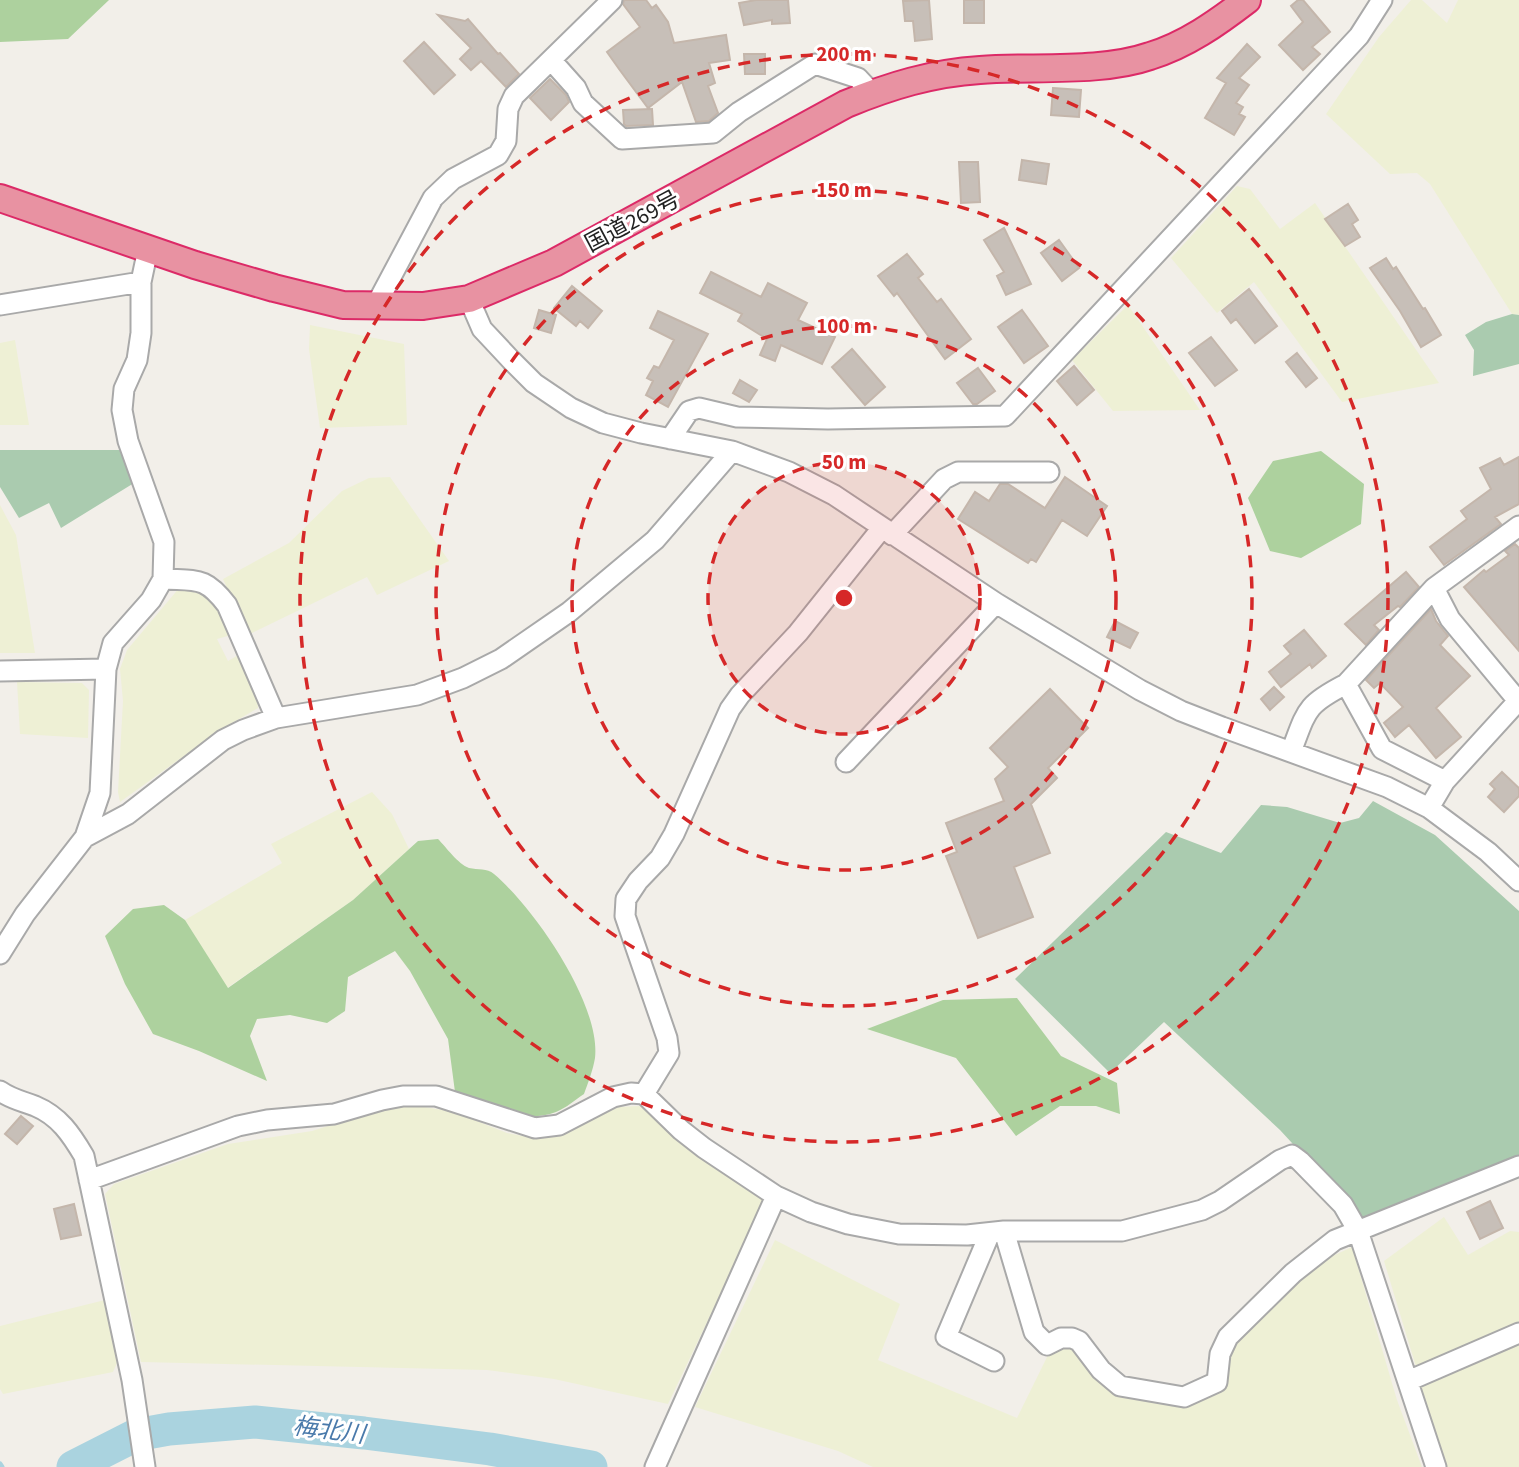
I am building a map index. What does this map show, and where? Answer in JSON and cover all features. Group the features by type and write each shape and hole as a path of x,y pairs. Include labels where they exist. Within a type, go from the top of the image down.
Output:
{"highway":[{"name":"国道269号","path":"0,198 148,249 343,305 423,306 468,299 554,263 846,104 872,93 930,75 978,70 1116,64 1150,57 1186,41 1220,21 1247,0"}],"street":[{"path":"375,307 433,198 453,179 498,155 506,141 508,109 514,96 612,0"},
{"path":"670,439 689,411 699,408 737,417 828,419 1005,416 1359,36 1382,0"},
{"path":"551,60 576,88 583,103 622,139 713,132 739,112 815,64 858,78 872,93"},
{"path":"0,954 25,914 85,837 100,793 106,669 113,643 151,600 163,579 164,542 128,441 122,410 124,390 137,360 141,333 141,282 148,249"},
{"path":"0,305 141,282"},
{"path":"468,299 482,329 534,383 571,408 603,423 732,451 789,472 834,495 996,603 1140,690 1181,711 1387,787 1429,808 1488,852 1519,881"},
{"path":"85,837 128,814 223,740 243,730 276,719 417,695 501,659 569,612 621,571 655,540 732,451"},
{"path":"644,1094 669,1053 667,1038 625,916 626,899 638,881 660,858 674,834 730,709 887,531 944,479 958,472 1049,472"},
{"path":"1291,752 1307,710 1322,696 1346,684 1434,588 1519,526"},
{"path":"163,579 203,582 216,591 227,605 276,719"},
{"path":"1429,808 1445,781 1519,701 1450,620 1434,588"},
{"path":"846,762 996,603"},
{"path":"0,671 106,669"},
{"path":"1346,684 1382,748 1445,781"},
{"path":"0,1091 10,1098 52,1114 71,1132 84,1156 132,1380 145,1467"},
{"path":"89,1180 238,1126 267,1120 334,1114 403,1096 436,1096 535,1128 559,1125 613,1097 631,1093 644,1094 704,1148 776,1196 811,1212 848,1224 899,1234 1122,1231 1202,1210 1292,1155 1342,1205 1358,1231 1436,1467"},
{"path":"997,1232 1034,1332 1040,1340 1047,1345 1061,1338 1072,1338 1086,1348 1101,1370 1120,1386 1184,1397 1217,1382 1222,1346 1293,1273 1335,1240 1519,1166"},
{"path":"655,1467 776,1196"},
{"path":"994,1361 946,1337 997,1232"},
{"path":"1408,1381 1519,1333"}],"green space":[{"path":"0,0 109,0 68,39 0,42"},
{"path":"1411,0 1422,0 1447,23 1458,0 1519,0 1519,315 1512,314 1430,184 1417,173 1390,174 1326,114 1379,37"},
{"path":"1237,186 1250,189 1280,229 1315,203 1439,383 1342,402 1254,282 1217,313 1171,258"},
{"path":"1128,305 1200,410 1113,411 1072,360"},
{"path":"1512,314 1519,315 1519,364 1473,376 1474,350 1465,335 1486,322"},
{"path":"310,325 404,344 407,425 320,428 309,349"},
{"path":"15,340 29,425 0,425 0,343"},
{"path":"0,450 124,450 134,483 61,528 49,503 19,518 0,487"},
{"path":"1321,451 1364,484 1361,524 1301,558 1270,551 1248,498 1273,461"},
{"path":"390,477 449,561 377,595 367,577 248,635 223,579 289,543 342,491 369,478"},
{"path":"0,505 16,535 35,653 0,653"},
{"path":"180,587 199,590 218,608 231,635 217,639 228,661 240,654 257,697 258,708 220,730 120,802 118,792 123,701 120,669 127,650"},
{"path":"17,682 82,683 89,690 88,738 20,734"},
{"path":"372,792 392,814 409,849 353,900 227,988 185,920 282,863 271,844"},
{"path":"1373,801 1435,835 1519,911 1519,1156 1373,1218 1362,1219 1280,1130 1164,1022 1110,1073 1015,979 1166,832 1221,853 1261,805 1287,807 1340,823 1359,818"},
{"path":"438,839 465,866 491,872 510,889 545,933 576,985 594,1036 595,1058 584,1094 556,1112 517,1115 455,1092 448,1039 410,971 395,951 348,977 345,1011 327,1023 290,1015 257,1019 250,1036 267,1081 153,1034 125,984 105,936 133,909 164,905 185,920 228,988 353,900 418,841"},
{"path":"1017,998 1061,1056 1117,1083 1120,1114 1096,1106 1060,1106 1016,1136 956,1058 867,1029 943,1000"},
{"path":"419,1106 454,1112 507,1133 539,1139 559,1134 619,1107 639,1106 652,1113 682,1144 762,1196 763,1205 668,1404 554,1379 487,1370 141,1362 105,1194 114,1184 228,1144 312,1131 388,1107"},
{"path":"1444,1217 1468,1255 1510,1231 1519,1232 1519,1326 1417,1370 1384,1261"},
{"path":"775,1240 900,1304 878,1360 1017,1418 1050,1351 1064,1345 1079,1349 1105,1384 1223,1389 1231,1343 1313,1265 1352,1247 1397,1400 1422,1467 873,1467 838,1451 695,1407"},
{"path":"105,1300 117,1363 113,1372 3,1394 0,1389 0,1326"},
{"path":"1519,1343 1519,1467 1447,1467 1435,1442 1418,1390 1420,1384"}],"building":[{"path":"624,0 646,0 652,8 656,5 668,22 674,43 726,35 730,60 709,63 715,83 708,86 718,113 709,121 696,122 682,82 648,108 607,52 640,27 623,4"},
{"path":"788,0 790,23 772,24 772,20 744,25 739,3"},
{"path":"929,0 932,39 915,41 913,21 905,21 903,1"},
{"path":"964,0 984,0 984,23 964,23"},
{"path":"1298,0 1303,0 1330,32 1312,47 1320,54 1303,70 1279,45 1303,22 1291,6"},
{"path":"438,15 465,21 468,19 519,74 506,87 481,61 471,70 460,59 471,48"},
{"path":"424,42 455,75 434,94 404,61"},
{"path":"1247,44 1260,57 1239,78 1249,85 1236,103 1243,107 1239,114 1245,117 1234,135 1205,118 1226,83 1217,78"},
{"path":"744,54 765,54 765,74 745,74"},
{"path":"550,79 566,95 569,102 551,120 530,98"},
{"path":"1053,88 1081,90 1079,117 1051,115"},
{"path":"652,109 653,125 624,124 623,110"},
{"path":"1022,160 1049,164 1046,184 1019,180"},
{"path":"959,162 978,162 980,202 961,203"},
{"path":"1348,204 1358,220 1352,224 1360,237 1345,246 1325,219"},
{"path":"1004,228 1031,284 1006,295 997,276 1004,272 984,240"},
{"path":"1059,240 1079,268 1062,281 1041,253"},
{"path":"907,254 923,274 918,278 937,302 941,299 971,339 945,359 897,293 894,296 878,276"},
{"path":"1386,258 1393,269 1396,267 1441,335 1421,347 1370,268"},
{"path":"711,272 761,297 768,283 807,303 798,320 835,337 822,364 781,345 775,361 760,355 767,339 738,321 742,314 700,293"},
{"path":"572,286 602,311 588,328 580,321 576,326 554,308"},
{"path":"1249,289 1277,326 1255,343 1236,319 1231,323 1222,311"},
{"path":"539,310 556,315 551,333 534,328"},
{"path":"1022,310 1048,346 1024,363 998,327"},
{"path":"658,311 708,334 668,407 646,395 653,381 647,378 654,366 659,368 674,340 650,328"},
{"path":"1211,337 1237,370 1215,386 1189,353"},
{"path":"852,349 885,387 865,405 832,367"},
{"path":"1297,353 1317,378 1306,387 1286,362"},
{"path":"1074,366 1094,390 1077,405 1057,381"},
{"path":"978,368 995,391 973,404 957,383"},
{"path":"740,380 757,390 749,402 733,393"},
{"path":"1519,457 1519,504 1495,517 1501,524 1444,565 1430,547 1467,519 1461,511 1491,489 1480,468 1500,458 1504,465"},
{"path":"1065,477 1107,506 1087,536 1062,520 1036,562 1031,559 1028,563 958,519 975,492 989,501 1000,484 1008,484 1045,508"},
{"path":"1515,544 1519,548 1519,651 1464,587 1484,570 1486,572 1509,555 1505,551"},
{"path":"1406,572 1419,587 1400,607 1374,625 1379,630 1366,645 1345,624"},
{"path":"1431,609 1436,621 1448,636 1440,645 1470,676 1436,708 1461,737 1436,758 1409,725 1395,737 1384,723 1403,707 1380,683 1374,688 1366,680"},
{"path":"1115,621 1138,633 1130,648 1107,637"},
{"path":"1304,630 1326,656 1312,668 1310,664 1281,687 1269,672 1291,654 1284,646"},
{"path":"1274,687 1284,697 1270,710 1261,699"},
{"path":"1050,689 1088,728 1048,768 1057,778 1031,804 1050,853 1014,867 1033,917 978,938 946,856 957,852 946,823 1004,801 995,779 1008,767 990,748"},
{"path":"1502,772 1519,788 1519,796 1504,812 1488,797 1495,789 1490,784"},
{"path":"21,1116 33,1126 17,1144 5,1134"},
{"path":"1490,1201 1503,1228 1480,1239 1467,1212"},
{"path":"74,1204 81,1235 61,1239 54,1209"}],"waterway":[{"name":"梅北川","path":"73,1467 136,1435 169,1429 255,1422 490,1449 591,1467"}]}
